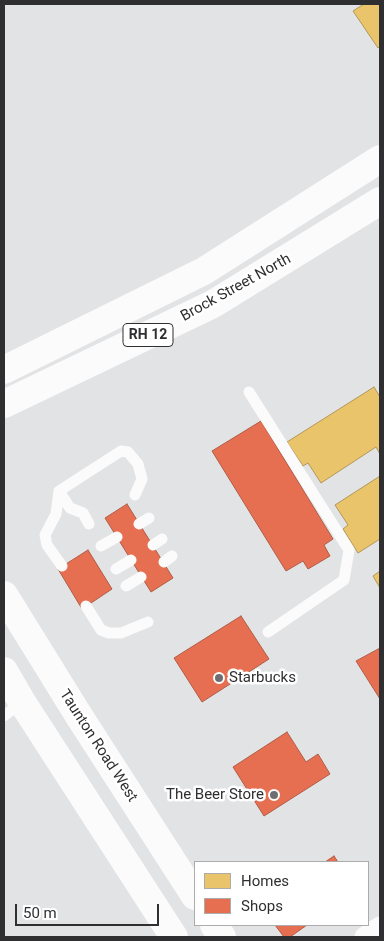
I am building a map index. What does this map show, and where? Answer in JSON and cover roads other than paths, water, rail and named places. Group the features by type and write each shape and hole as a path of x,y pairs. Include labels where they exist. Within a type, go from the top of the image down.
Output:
{"main road":[{"name":"Brock Street North","path":"44,350 204,272 380,159"},
{"name":"Brock Street North","path":"4,404 213,304 380,201"},
{"path":"4,364 44,350"},
{"name":"RH 12","path":"4,370 44,350"},
{"name":"Taunton Road West","path":"4,595 84,725 194,894"},
{"path":"4,671 13,709 174,937"},
{"path":"215,926 222,937"}],"street":[{"path":"365,937 380,927"}],"lane":[{"path":"248,392 349,550 344,580 268,632"},
{"path":"62,566 47,545 44,535 56,514 59,491 121,451 128,452 138,464 142,479 135,496"},
{"path":"59,491 70,508 83,514 89,524"},
{"path":"101,546 117,538"},
{"path":"116,569 131,560"},
{"path":"126,586 141,576"},
{"path":"86,606 101,630 109,633 121,633 148,622"}],"place":[{"name":"Starbucks","path":"219,678"},
{"name":"The Beer Store","path":"274,795"}]}
